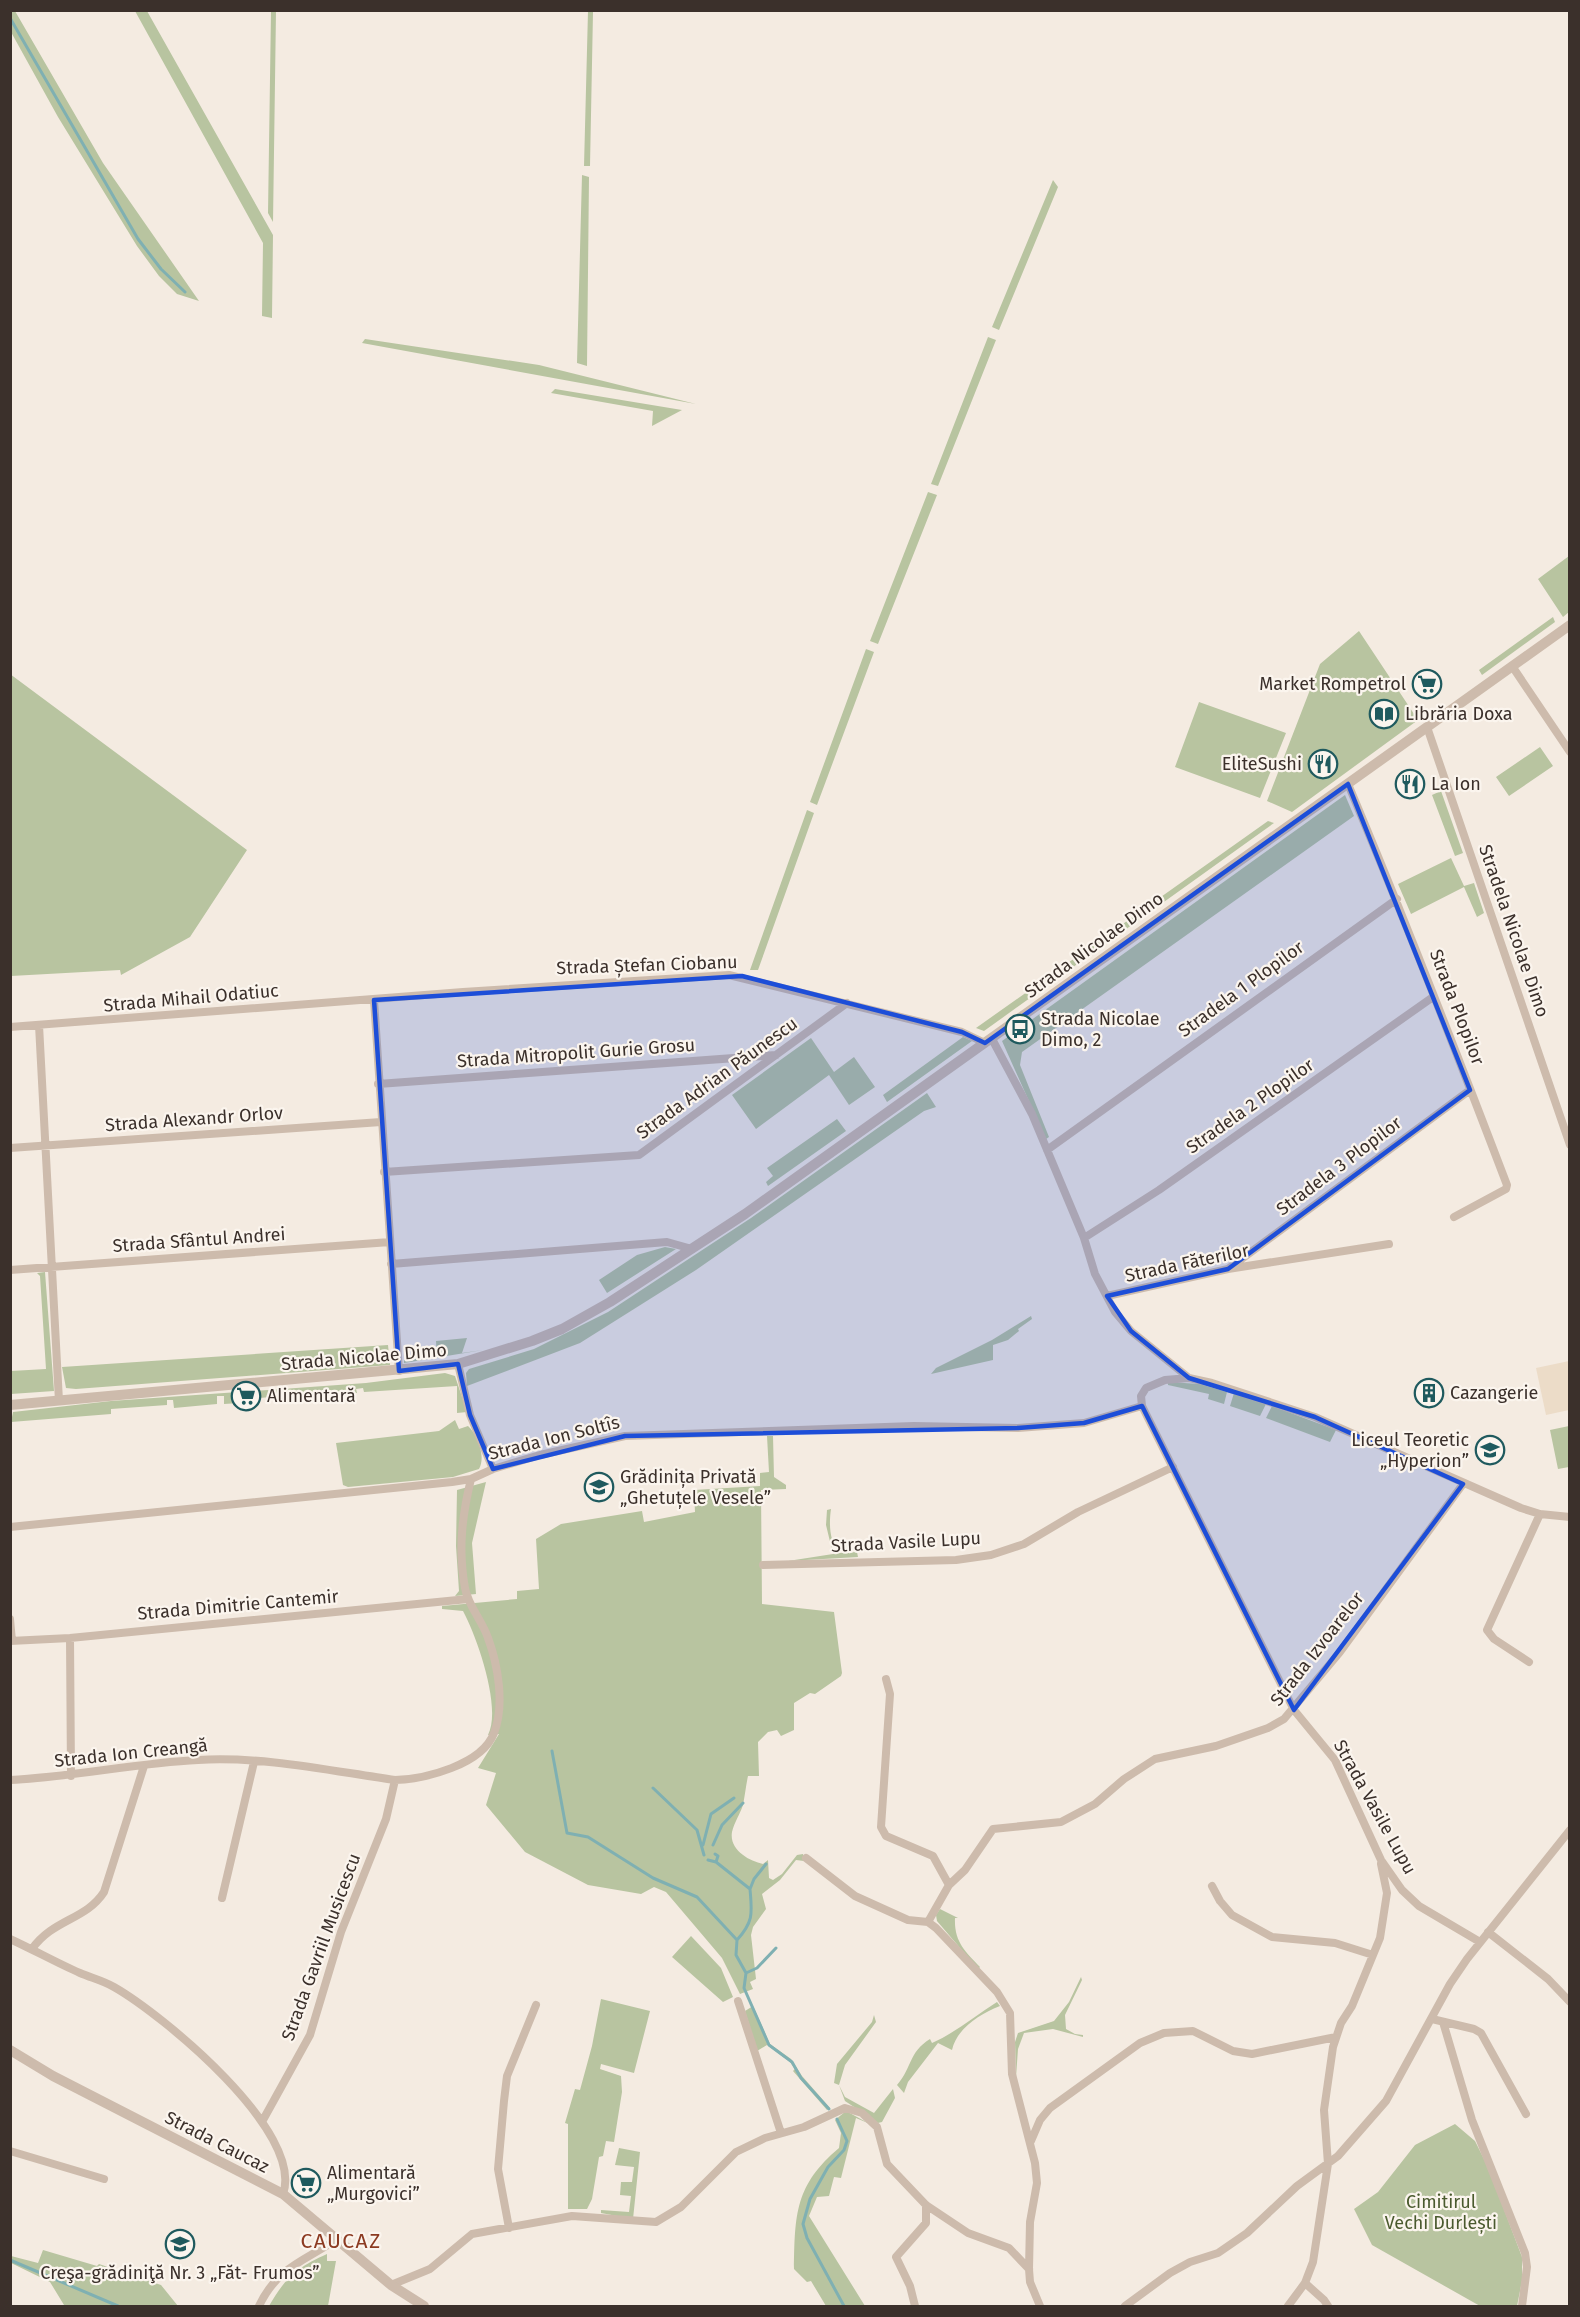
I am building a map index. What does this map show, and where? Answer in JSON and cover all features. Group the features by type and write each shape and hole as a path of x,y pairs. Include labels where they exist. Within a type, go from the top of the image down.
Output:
{"street":[{"name":"Strada Nicolae Dimo","path":"10,1405 458,1365 562,1329 610,1302 692,1249 988,1041 1569,625"},
{"path":"1512,666 1569,752"},
{"name":"Stradela Nicolae Dimo","path":"1427,727 1569,1145"},
{"name":"Strada Plopilor","path":"1348,784 1397,899 1507,1185 1506,1189 1454,1217"},
{"name":"Stradela 1 Plopilor","path":"1047,1150 1397,899"},
{"name":"Strada Ștefan Ciobanu","path":"374,1000 729,975 962,1032 988,1041"},
{"name":"Stradela 2 Plopilor","path":"1084,1238 1159,1190 1433,997"},
{"path":"374,1000 399,1371"},
{"name":"Strada Mihail Odatiuc","path":"10,1027 374,1000"},
{"name":"Strada Adrian Păunescu","path":"384,1172 639,1155 846,1003"},
{"path":"39,1025 59,1401"},
{"path":"988,1041 1016,1081 1084,1238 1095,1274 1107,1296"},
{"name":"Strada Mitropolit Gurie Grosu","path":"378,1084 776,1055"},
{"name":"Stradela 3 Plopilor","path":"1228,1269 1470,1090"},
{"name":"Strada Alexandr Orlov","path":"10,1148 381,1122"},
{"name":"Strada Sfântul Andrei","path":"10,1270 390,1242"},
{"path":"392,1264 667,1242 692,1249"},
{"name":"Strada Făterilor","path":"1189,1378 1131,1331 1115,1312 1107,1296 1228,1269 1389,1244"},
{"path":"458,1365 470,1415 493,1469"},
{"name":"Strada Făterilor","path":"1142,1404 1144,1391 1154,1384 1177,1378 1189,1378 1245,1393 1315,1417 1463,1484 1540,1515 1569,1517"},
{"name":"Strada Ion Soltîs","path":"10,1527 270,1502 471,1479 493,1469 625,1436 914,1426 1018,1428 1084,1423 1142,1404"},
{"name":"Strada Vasile Lupu","path":"1142,1404 1294,1710 1335,1760 1381,1860 1402,1890 1419,1906 1480,1941"},
{"name":"Strada Vasile Lupu","path":"763,1565 880,1560 956,1560 991,1554 1024,1544 1078,1512 1173,1467"},
{"path":"468,1599 460,1541 471,1479"},
{"name":"Strada Izvoarelor","path":"928,1922 949,1885 965,1870 993,1829 1061,1822 1095,1803 1147,1763 1216,1746 1268,1728 1284,1719 1294,1710 1463,1484"},
{"path":"1529,1662 1494,1639 1487,1630 1540,1515"},
{"name":"Strada Dimitrie Cantemir","path":"11,1641 70,1638 468,1599"},
{"name":"Strada Ion Creangă","path":"10,1780 71,1776 200,1760 254,1762 395,1780 429,1775 462,1763 480,1750 494,1734 500,1710 493,1655 483,1626 468,1599"},
{"path":"10,1619 11,1641"},
{"path":"70,1638 71,1776"},
{"path":"886,1679 890,1694 887,1767 881,1827 886,1836 933,1856 949,1885"},
{"path":"222,1898 254,1762"},
{"path":"32,1949 46,1932 93,1906 104,1892 144,1766"},
{"name":"Strada Gavriil Musicescu","path":"262,2120 310,2035 341,1932 386,1819 395,1780"},
{"path":"1125,2307 1170,2273 1190,2262 1218,2253 1247,2233 1297,2186 1328,2164 1362,2131 1386,2101 1449,1984 1480,1941 1569,1830"},
{"path":"806,1858 855,1896 908,1920 928,1922 997,1992 1010,2013 1012,2074 1031,2141 1037,2183 1030,2222 1029,2269 1030,2282 1040,2307"},
{"path":"1288,2307 1305,2283 1313,2262 1328,2164 1324,2110 1336,2037 1380,1938 1386,1905 1381,1860"},
{"path":"1212,1886 1220,1901 1232,1915 1272,1937 1335,1943 1373,1955"},
{"path":"1488,1932 1548,1979 1569,2001"},
{"path":"10,1939 115,1988 175,2030 193,2046 262,2120 286,2168 286,2185 283,2194"},
{"path":"738,2001 781,2133"},
{"path":"509,2229 498,2169 507,2076 536,2005"},
{"path":"1432,2019 1481,2033 1526,2114"},
{"path":"1443,2022 1472,2120 1525,2253 1527,2267 1522,2307"},
{"path":"1031,2141 1040,2120 1050,2108 1140,2043 1154,2036 1192,2031 1233,2051 1252,2054 1336,2037"},
{"name":"Strada Caucaz","path":"10,2050 102,2102 283,2194 391,2285 424,2307"},
{"path":"391,2285 430,2270 471,2234 572,2216 656,2222 681,2207 736,2152 781,2133 804,2127 845,2108 862,2114 877,2127 887,2164 926,2205 968,2233 1010,2248 1029,2269"},
{"path":"10,2151 104,2179"},
{"path":"915,2307 910,2286 897,2257 926,2223 926,2205"},
{"path":"259,2307 272,2284 287,2268 336,2240"},
{"path":"1305,2283 1324,2300 1328,2307"}],"highlighted area":[{"path":"1348,784 1470,1090 1228,1269 1107,1296 1131,1331 1189,1378 1315,1417 1463,1484 1294,1710 1142,1406 1084,1423 1018,1428 625,1436 493,1469 470,1415 458,1364 399,1371 374,1000 742,976 962,1032 985,1043"}],"green space":[{"path":"10,11 15,11 103,163 199,301 177,294 159,276 137,246 58,117 11,32"},
{"path":"135,11 147,11 273,235 272,318 262,316 263,243"},
{"path":"271,11 276,11 273,222 268,213"},
{"path":"588,11 593,12 590,166 584,166"},
{"path":"582,175 589,177 587,366 577,363"},
{"path":"1053,180 1058,187 999,330 992,327"},
{"path":"988,337 996,340 938,486 931,484"},
{"path":"365,339 539,365 696,404 362,343"},
{"path":"555,389 682,410 652,426 653,411 551,393"},
{"path":"928,492 937,495 878,644 870,641"},
{"path":"1569,556 1569,612 1563,617 1538,579"},
{"path":"1553,617 1555,622 1482,675 1479,670"},
{"path":"1359,631 1418,720 1292,812 1267,801 1320,664"},
{"path":"866,649 874,652 817,805 810,802"},
{"path":"10,674 247,850 190,937 121,975 120,970 11,976"},
{"path":"1199,702 1286,733 1260,798 1175,767"},
{"path":"1540,747 1553,766 1509,796 1496,777"},
{"path":"1441,791 1463,853 1455,856 1432,795"},
{"path":"1345,795 1354,816 1022,1052 1020,1065 1049,1137 1046,1139 1002,1041"},
{"path":"807,810 814,813 758,970 750,970"},
{"path":"1268,821 1274,823 984,1031 976,1028"},
{"path":"1451,858 1464,886 1474,883 1484,913 1477,917 1464,887 1411,914 1398,884"},
{"path":"963,1037 972,1041 887,1102 883,1095"},
{"path":"811,1038 834,1072 854,1057 875,1087 849,1105 829,1075 756,1129 732,1095"},
{"path":"927,1093 936,1107 924,1111 696,1270 580,1343 467,1386 466,1373 469,1369 534,1349 608,1312 751,1218"},
{"path":"837,1119 846,1131 768,1186 766,1182 773,1176 767,1168"},
{"path":"665,1247 676,1249 607,1293 599,1280 637,1255"},
{"path":"45,1272 54,1391 11,1394 11,1371 46,1369 40,1276 37,1273"},
{"path":"1031,1316 1032,1319 1008,1340 993,1345 993,1360 931,1374 936,1368 992,1340"},
{"path":"467,1338 462,1353 483,1350 404,1363 404,1360 437,1357 436,1341"},
{"path":"388,1345 390,1365 76,1389 66,1388 62,1367"},
{"path":"445,1373 455,1376 467,1412 457,1413 457,1386 364,1392 363,1388 356,1389 357,1393 306,1394 306,1398 291,1400 290,1395 260,1398 257,1404 252,1405 251,1394 239,1395 240,1403 224,1404 224,1396 217,1396 217,1404 174,1408 173,1400 167,1400 167,1405 111,1409 111,1414 11,1422 13,1412 111,1401 366,1383"},
{"path":"1168,1382 1200,1384 1227,1392 1224,1404 1208,1399 1209,1394 1168,1385"},
{"path":"1234,1393 1266,1404 1260,1416 1230,1406"},
{"path":"1272,1406 1336,1430 1330,1442 1266,1418"},
{"path":"455,1420 459,1429 468,1426 478,1440 482,1458 479,1469 453,1477 348,1487 343,1485 336,1443 439,1431"},
{"path":"1569,1426 1569,1467 1558,1469 1550,1430"},
{"path":"767,1436 773,1436 774,1477 786,1485 786,1489 761,1490 762,1604 834,1612 842,1673 815,1694 810,1693 794,1703 794,1730 781,1736 777,1730 768,1732 758,1742 759,1776 748,1776 743,1805 732,1832 734,1844 741,1854 752,1860 763,1864 768,1860 769,1878 773,1880 782,1874 797,1855 803,1854 804,1861 796,1860 780,1880 762,1894 766,1909 753,1927 751,1935 756,1979 750,1982 753,1989 740,1994 722,1958 666,1892 654,1887 641,1894 588,1885 525,1852 486,1805 496,1773 478,1768 499,1734 488,1735 492,1723 490,1691 481,1655 463,1611 442,1609 442,1606 517,1599 517,1591 539,1589 536,1539 561,1524 642,1511 644,1522 695,1512 694,1490 760,1486 760,1473 769,1472"},
{"path":"486,1482 472,1543 476,1594 455,1596 459,1591 456,1546 457,1490"},
{"path":"831,1509 830,1532 833,1543 839,1553 857,1552 858,1557 788,1561 833,1554 826,1525 827,1510"},
{"path":"940,1909 958,1918 955,1918 956,1934 965,1951 980,1967 978,1969 937,1921 936,1915"},
{"path":"691,1936 721,1968 733,1997 723,2002 672,1957"},
{"path":"1081,1977 1082,1980 1065,2015 1066,2029 1083,2035 1083,2037 1053,2029 1024,2033 1018,2049 1016,2077 1015,2042 1018,2033 1054,2021 1069,2002"},
{"path":"601,1999 650,2011 634,2073 601,2064 600,2069 621,2076 622,2092 614,2142 606,2141 603,2156 599,2157 592,2199 587,2209 568,2209 568,2124 565,2123 575,2089 580,2090"},
{"path":"997,2002 1000,2006 977,2018 964,2029 952,2050 938,2043 908,2082 904,2093 897,2085 923,2044 930,2039 932,2043 949,2034"},
{"path":"753,2006 770,2044 791,2059 802,2076 830,2108 827,2110 793,2071 795,2069 790,2062 767,2045 757,2051 745,2011"},
{"path":"874,2015 876,2022 845,2065 839,2085 834,2083 837,2064 872,2022"},
{"path":"839,2085 845,2097 874,2113 893,2089 895,2098 882,2122 878,2123 845,2101"},
{"path":"846,2111 870,2124 856,2118 841,2178 834,2177 829,2196 817,2197 809,2216 865,2306 826,2306 811,2281 807,2282 794,2269 795,2232 800,2202 806,2188 824,2162 839,2148 841,2133 835,2120"},
{"name":"Cimitirul Vechi Durlești","path":"1455,2124 1475,2141 1488,2167 1522,2257 1522,2281 1517,2306 1480,2306 1372,2245 1354,2209 1378,2192 1415,2145"},
{"path":"619,2148 640,2152 633,2219 601,2213 601,2210 629,2212 631,2196 620,2195 621,2182 632,2182 634,2167 615,2165"},
{"path":"43,2250 97,2266 99,2264 161,2285 178,2306 64,2305 50,2282 11,2263 11,2256 38,2263"},
{"path":"327,2254 327,2261 336,2261 328,2306 269,2306 293,2274"}],"shaded area":[{"path":"1569,1361 1569,1410 1546,1415 1536,1368"}],"waterway":[{"path":"10,18 138,239 161,269 185,292"},
{"path":"552,1751 567,1833 588,1837 653,1878 697,1897 737,1940 736,1955 746,1973 744,1988 769,2045 792,2062 801,2078 829,2109"},
{"path":"653,1788 697,1830 704,1855"},
{"path":"703,1845 711,1814 734,1798"},
{"path":"713,1845 722,1825 743,1803"},
{"path":"715,1854 718,1856 716,1862"},
{"path":"708,1860 716,1862 750,1889 751,1916 737,1940"},
{"path":"750,1889 754,1879 766,1864"},
{"path":"746,1973 757,1968 776,1948"},
{"path":"837,2119 847,2141 844,2150 828,2167 810,2199 803,2224 807,2238 844,2306"},
{"path":"10,2260 118,2306"}],"place":[{"name":"Market Rompetrol","path":"1427,684"},
{"name":"Librăria Doxa","path":"1384,714"},
{"name":"EliteSushi","path":"1323,764"},
{"name":"La Ion","path":"1410,784"},
{"name":"Strada Nicolae Dimo, 2","path":"1020,1029"},
{"name":"Cazangerie","path":"1429,1393"},
{"name":"Alimentară","path":"246,1396"},
{"name":"Liceul Teoretic „Hyperion”","path":"1490,1450"},
{"name":"Grădinița Privată „Ghetuțele Vesele”","path":"599,1487"},
{"name":"Alimentară „Murgovici”","path":"306,2183"},
{"name":"Creşa-grădiniţă Nr. 3 „Făt- Frumos”","path":"180,2244"}],"district":[{"name":"CAUCAZ","path":"341,2241"}]}
